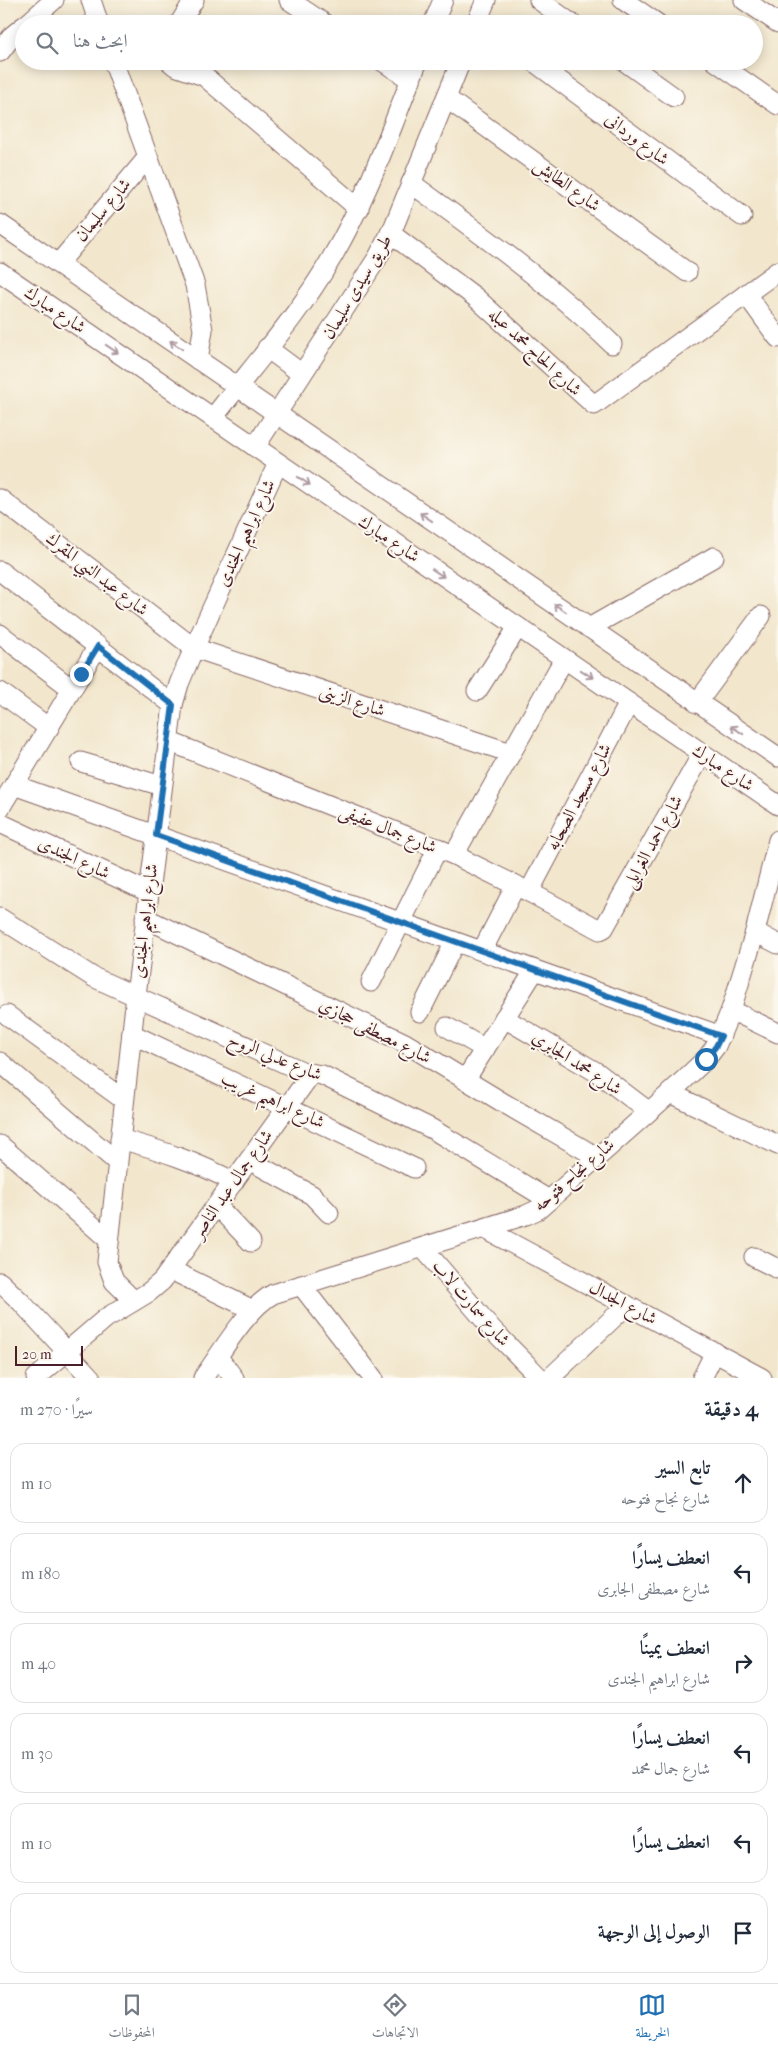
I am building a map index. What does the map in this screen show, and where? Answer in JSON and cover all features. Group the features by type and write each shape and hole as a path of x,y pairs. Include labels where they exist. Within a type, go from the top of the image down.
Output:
{"street":[{"path":"37,15 54,0"},
{"path":"91,0 96,15"},
{"path":"185,15 194,0"},
{"path":"289,0 312,15"},
{"path":"437,15 443,0"},
{"path":"481,15 486,0"},
{"path":"539,0 560,15"},
{"path":"623,0 645,15"},
{"path":"744,0 778,23"},
{"path":"0,52 15,33"},
{"path":"116,70 199,301 203,330 198,360"},
{"path":"187,70 204,76 359,210"},
{"path":"396,70 411,80"},
{"name":"طريق سيدى سليمان","path":"213,418 315,285 359,210 415,70"},
{"name":"طريق سيدى سليمان","path":"256,447 374,264 390,233 457,70"},
{"name":"شارع وردانى","path":"545,70 742,216"},
{"path":"636,70 674,97"},
{"path":"728,70 778,105"},
{"name":"شارع الطايش","path":"446,98 687,272"},
{"name":"شارع سليمان","path":"58,264 148,157"},
{"path":"411,183 512,257 576,309 612,344"},
{"path":"0,224 778,757"},
{"name":"شارع الحاج محمد عبله","path":"390,233 475,297 594,405 778,271"},
{"name":"شارع مبارك","path":"0,272 778,805"},
{"path":"746,294 778,338"},
{"path":"267,348 302,374"},
{"name":"شارع ابراهيم الجندى","path":"134,1301 111,1277 107,1262 148,892 173,705 179,684 194,648 278,463"},
{"name":"شارع عبد النبي المقرك","path":"0,499 194,648"},
{"path":"589,628 714,557"},
{"path":"0,571 173,705"},
{"path":"697,702 761,616"},
{"path":"477,691 518,627"},
{"path":"0,634 72,689"},
{"path":"98,646 49,728 6,793 156,835 721,1036"},
{"name":"شارع الزينى","path":"194,648 511,753"},
{"path":"371,982 401,922 511,753 564,659"},
{"path":"0,692 49,728"},
{"name":"شارع مسجد الصحابه","path":"482,951 522,888 629,703"},
{"name":"شارع جمال عفيفى","path":"168,742 446,852 602,929"},
{"name":"شارع احمد الغرابلى","path":"602,929 702,754"},
{"path":"81,762 162,786"},
{"name":"شارع الجندى","path":"0,823 148,892"},
{"name":"شارع نجاح فتوحه","path":"203,1378 253,1310 274,1294 484,1229 539,1209 706,1059 716,1046 731,1010 755,932 778,840"},
{"name":"شارع عدلي الروح","path":"0,918 93,978 136,995 297,1069 311,1074 322,1075 432,1129 549,1200"},
{"name":"شارع مصطفى حجازي","path":"145,918 405,1043 597,1157"},
{"path":"755,932 778,944"},
{"path":"420,1012 456,942"},
{"path":"465,1080 535,970"},
{"path":"731,1010 778,1033"},
{"path":"7,1015 124,1100"},
{"name":"شارع محمد الجابري","path":"504,1018 598,1073 648,1111"},
{"path":"447,1027 485,1049"},
{"name":"شارع ابراهيم غريب","path":"132,1034 414,1168"},
{"path":"0,1062 117,1162"},
{"name":"شارع جمال عبد الناصر","path":"36,1378 106,1318 162,1281 311,1074"},
{"path":"670,1092 778,1145"},
{"path":"120,1139 205,1166 234,1182"},
{"path":"0,1145 110,1240"},
{"path":"249,1160 312,1194 329,1213"},
{"path":"217,1206 251,1242"},
{"name":"شارع الجدال","path":"484,1229 762,1378"},
{"name":"شارع سمارت لاب","path":"423,1248 492,1329 540,1378"},
{"path":"754,1257 778,1269"},
{"path":"171,1270 253,1310"},
{"path":"0,1282 22,1303 65,1352 92,1378"},
{"path":"301,1285 373,1378"},
{"path":"550,1378 628,1306"},
{"path":"702,1378 715,1352"},
{"path":"218,1357 234,1378"}],"route":[{"path":"81,674 98,646 173,705 156,835 721,1036 706,1059"}]}
